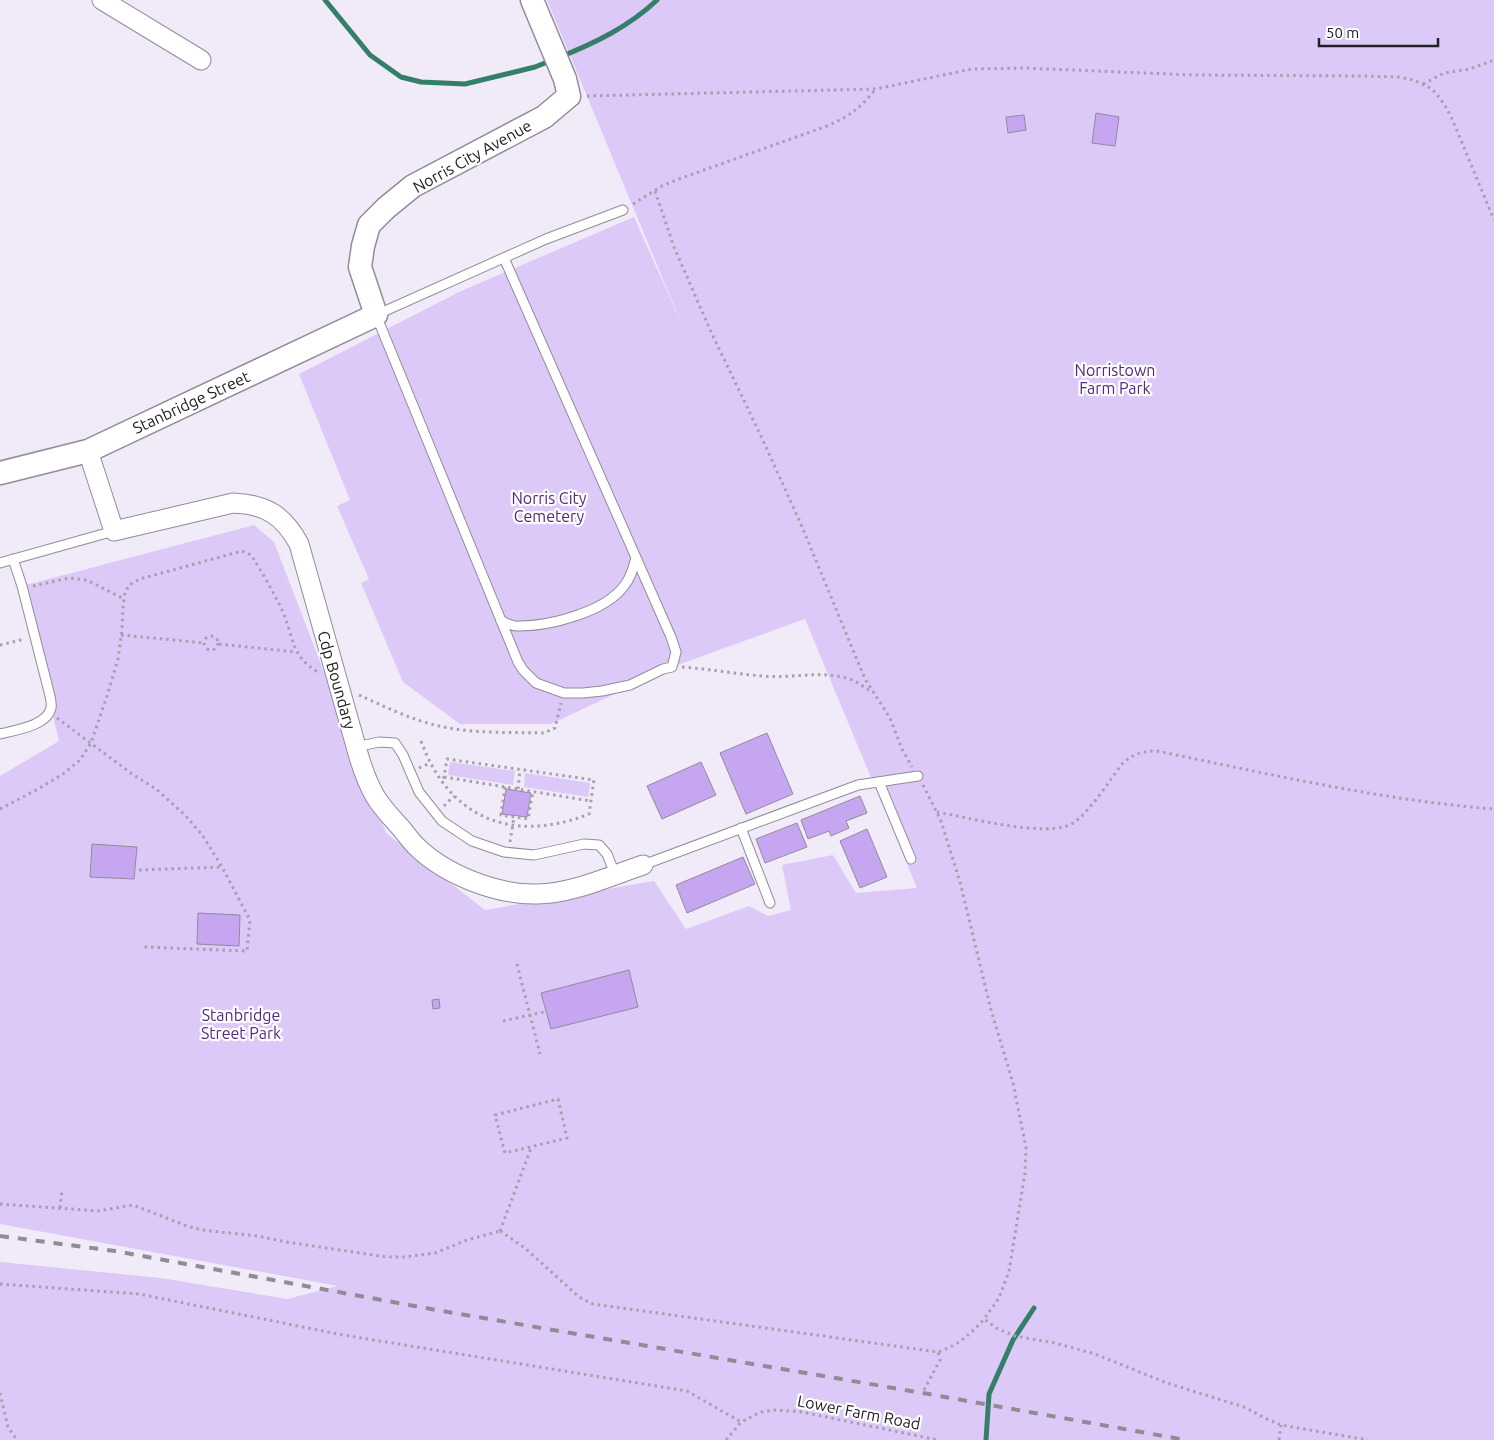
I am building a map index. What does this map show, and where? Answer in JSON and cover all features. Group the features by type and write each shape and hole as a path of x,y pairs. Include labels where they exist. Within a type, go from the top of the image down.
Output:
{"street":[{"path":"102,0 201,60"},
{"path":"532,0 567,88"},
{"name":"Norris City Avenue","path":"376,315 360,268 362,246 370,225 386,208 413,186 544,117 567,88"},
{"name":"Stanbridge Street","path":"0,473 88,451 376,315"},
{"path":"88,451 114,531"},
{"name":"Cdp Boundary","path":"114,531 233,503 259,506 272,513 292,530 299,544 367,780 386,813 416,846 453,873 493,888 537,894 569,890 642,865"}],"lane":[{"path":"504,258 676,652 672,667 663,669 630,685 593,692 564,693 536,683 518,662 376,315 546,239 623,210"},
{"path":"0,563 114,531"},
{"path":"501,621 517,627 558,622 600,606 612,598 624,586 632,573 636,558"},
{"path":"0,734 36,724 46,716 51,708 49,692 35,637 13,559"},
{"path":"356,747 379,742 395,743 403,755 419,792 442,821 472,841 508,852 534,855 584,844 600,845 607,854 615,874"},
{"path":"642,865 858,785 918,776"},
{"path":"879,782 911,859"},
{"path":"741,828 770,903"}],"path":[{"path":"1423,84 1444,73 1470,69 1494,60"},
{"path":"567,88 876,89 972,69 1024,68 1193,75 1399,77 1423,84 1432,89 1440,98 1453,120 1494,220"},
{"path":"623,210 676,180 846,118 858,109 876,89"},
{"path":"500,1230 525,1248 579,1297 593,1304 938,1352 949,1348 964,1338 984,1319 999,1298 1010,1270 1025,1173 1026,1148 1013,1083 991,1010 963,891 937,812 905,754 890,718 864,679 796,514 707,324 674,247 655,191"},
{"path":"0,809 62,774 80,760 91,743 118,659 124,598 129,584 140,579 242,551 251,555 283,611 297,652 307,666 318,672 323,679"},
{"path":"22,588 69,578 87,580 124,598"},
{"path":"121,635 204,643"},
{"path":"212,636 216,638 218,644 215,650 210,650 206,648 204,643 205,639 212,636"},
{"path":"0,645 35,637"},
{"path":"218,644 297,652"},
{"path":"672,667 704,668 765,676 834,675 852,680 872,692"},
{"path":"352,692 434,725 464,730 544,733 555,728 564,693"},
{"path":"48,712 132,774 156,789 185,815 203,836 250,920 247,951 144,947"},
{"path":"421,741 428,760 443,783 464,805 492,820 513,825 545,826 573,820 589,814 594,780 447,759 443,783"},
{"path":"937,812 1027,828 1063,827 1072,824 1084,814 1122,764 1130,757 1146,751 1157,751 1378,795 1430,803 1494,809"},
{"path":"518,789 520,770"},
{"path":"444,777 591,801"},
{"path":"505,787 501,815 514,818 528,820 533,791"},
{"path":"508,852 514,818"},
{"path":"139,870 222,867"},
{"path":"517,964 540,1054"},
{"path":"503,1021 544,1012"},
{"path":"558,1099 567,1138 531,1148 505,1154 495,1115 525,1104 558,1099"},
{"path":"500,1230 531,1148"},
{"path":"60,1208 62,1189"},
{"path":"0,1204 98,1211 133,1205 202,1230 258,1236 279,1241 387,1257 435,1253 467,1240 500,1230"},
{"path":"0,1284 139,1294 342,1335 687,1391 741,1422"},
{"path":"984,1319 998,1329 1015,1336 1056,1343 1096,1354 1167,1383 1244,1407 1281,1425 1368,1440"},
{"path":"924,1390 940,1360 938,1352"},
{"path":"0,1393 8,1427 17,1440"},
{"name":"Lower Farm Road","path":"726,1440 741,1422 761,1412 774,1410 788,1410 938,1440"},
{"path":"1279,1440 1281,1425"}],"green space":[{"name":"Norristown Farm Park","path":"547,0 1494,0 1494,1440 0,1440 0,1262 161,1278 287,1299 338,1286 0,1224 0,776 59,741 22,586 254,525 274,542 386,833 485,910 654,881 686,929 749,906 768,916 791,910 782,865 833,855 856,893 917,888 805,619 672,667 551,724 460,724 403,682 361,583 369,579 337,506 350,500 299,374 461,291 634,217 682,325"},
{"path":"450,762 515,771 513,785 448,775"},
{"path":"525,773 590,783 588,797 524,787"}],"building":[{"path":"1096,113 1119,117 1115,146 1092,143"},
{"path":"1024,115 1026,130 1008,133 1006,117"},
{"path":"767,733 793,794 746,814 720,753"},
{"path":"701,762 716,795 662,819 647,786"},
{"path":"506,789 531,793 527,817 502,814"},
{"path":"860,796 867,813 846,821 849,828 831,836 829,831 808,839 801,820"},
{"path":"797,823 807,847 765,863 756,839"},
{"path":"867,829 887,877 860,888 840,841"},
{"path":"92,844 137,847 134,879 90,877"},
{"path":"743,857 755,884 687,913 676,885"},
{"path":"198,913 240,915 239,946 197,944"},
{"path":"629,970 638,1007 551,1029 541,993"},
{"path":"439,999 440,1008 433,1009 432,1000"}],"waterway":[{"path":"325,0 370,55 401,77 421,82 465,84 535,67 550,61"},
{"path":"560,57 624,26 657,0"},
{"path":"986,1440 989,1394 1013,1340 1034,1308"}],"railway":[{"path":"0,1236 115,1251 442,1311 1186,1440"}],"park label":[{"name":"Norris City Cemetery","path":"549,507"},
{"name":"Stanbridge Street Park","path":"241,1024"}]}
